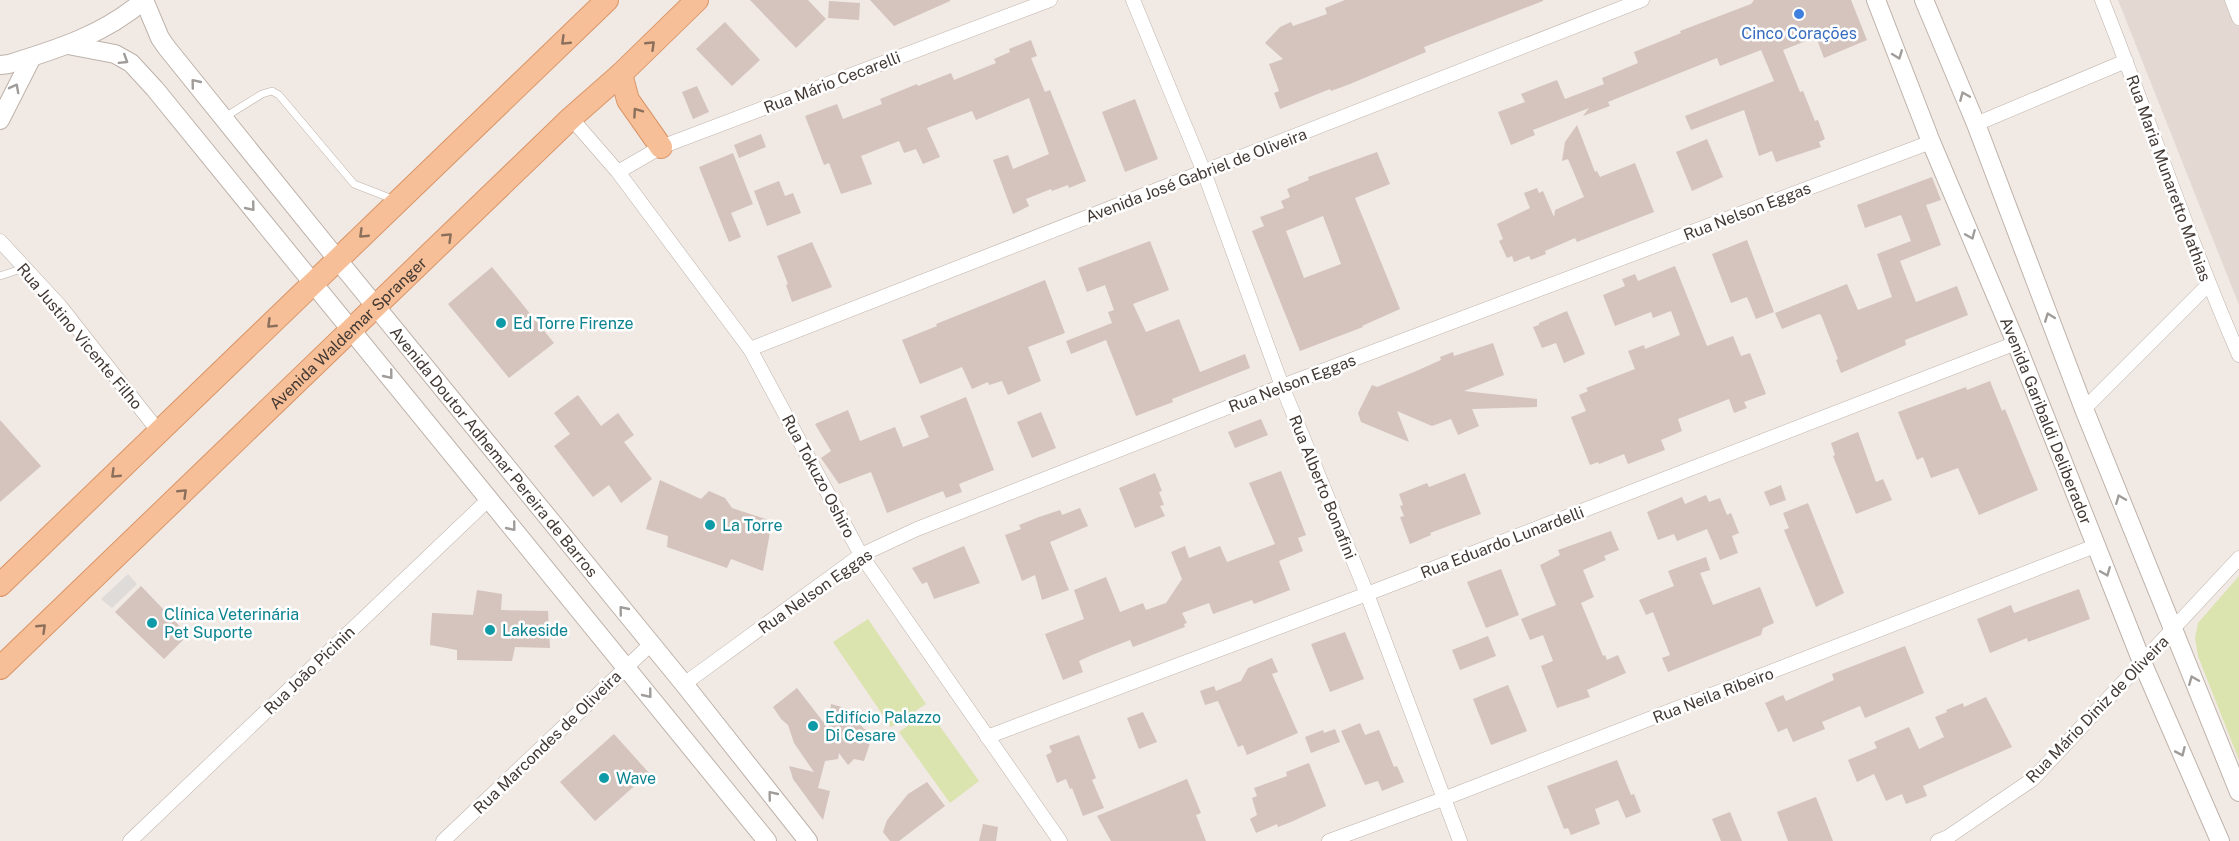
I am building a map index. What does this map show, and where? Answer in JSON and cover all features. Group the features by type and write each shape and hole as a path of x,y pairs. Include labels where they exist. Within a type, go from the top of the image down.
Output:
{"main road":[{"path":"0,585 607,0"},
{"name":"Avenida Waldemar Spranger","path":"0,668 571,118 621,74 697,0"},
{"path":"621,74 628,100 661,147"}],"street":[{"path":"0,65 68,45 109,26 144,0"},
{"name":"Avenida Doutor Adhemar Pereira de Barros","path":"144,0 160,38 223,118 684,684 808,841"},
{"name":"Rua Mário Cecarelli","path":"618,172 661,147 1050,0"},
{"name":"Rua Alberto Bonafini","path":"1133,0 1204,172 1282,386 1367,594 1460,841"},
{"name":"Avenida José Gabriel de Oliveira","path":"750,349 1642,0"},
{"name":"Avenida Garibaldi Deliberador","path":"1876,0 1932,142 2016,343 2142,662 2220,841"},
{"path":"1924,0 1976,124 2084,409 2172,631 2239,792"},
{"name":"Rua Maria Munaretto Mathias","path":"2102,0 2208,285 2239,355"},
{"path":"2232,0 2239,18"},
{"name":"Avenida Doutor Adhemar Pereira de Barros","path":"68,45 115,54 131,63 155,89 767,841"},
{"path":"0,120 32,57"},
{"path":"1976,124 2126,60"},
{"name":"Rua Tokuzo Oshiro","path":"571,118 618,172 750,349 861,555 1060,841"},
{"name":"Rua Nelson Eggas","path":"684,684 861,555 917,529 1282,386 1932,142"},
{"name":"Rua Justino Vicente Filho","path":"0,241 60,306 159,432"},
{"path":"2084,409 2208,285"},
{"name":"Rua Eduardo Lunardelli","path":"987,737 1367,594 2016,343"},
{"name":"Rua João Picinin","path":"130,841 489,498"},
{"name":"Rua Neila Ribeiro","path":"1329,841 2096,546"},
{"name":"Rua Mário Diniz de Oliveira","path":"1938,841 1948,837 2033,779 2239,558"},
{"name":"Rua Marcondes de Oliveira","path":"443,841 651,644"}],"lane":[{"path":"223,118 262,94 272,91 279,95 354,184 397,201"},
{"path":"0,276 24,268"}],"shaded area":[{"path":"2118,0 2239,0 2239,305"},
{"path":"128,574 137,584 112,608 101,599"}],"green space":[{"path":"2239,576 2239,760 2198,656 2195,638 2198,623"},
{"path":"868,619 926,704 891,727 833,642"},
{"path":"929,711 979,781 950,803 899,732"}],"building":[{"path":"750,0 808,0 826,19 796,48"},
{"path":"870,0 950,0 950,1 894,26"},
{"path":"1345,0 1543,1 1424,47 1426,52 1350,84 1331,91 1330,89 1280,109 1274,93 1279,91 1269,64 1283,59 1265,43 1280,27 1291,22 1293,26 1327,14 1325,8"},
{"path":"1754,0 1851,0 1867,40 1824,58 1816,37 1783,50 1800,92 1803,91 1815,121 1818,120 1825,139 1819,142 1821,147 1776,162 1772,151 1759,156 1744,110 1691,130 1685,116 1774,81 1761,50 1720,66 1717,58 1608,102 1610,106 1583,116 1589,108 1533,130 1535,135 1511,145 1498,112 1525,102 1521,94 1557,80 1565,99 1604,84 1602,78 1638,63 1634,52 1681,33 1680,31 1751,4"},
{"path":"829,1 860,3 859,20 828,18"},
{"path":"725,22 760,60 732,86 696,49"},
{"path":"1031,40 1037,56 1031,58 1045,92 1050,90 1086,181 1069,188 1068,185 1052,191 1051,189 1026,199 1029,206 1013,214 993,160 1008,155 1013,169 1049,154 1029,98 976,120 972,111 927,128 940,157 923,164 916,149 904,153 899,141 861,156 872,184 841,194 829,163 824,165 805,116 837,104 843,119 882,104 880,99 917,84 918,86 951,73 954,80 996,63 994,59 1010,52 1009,49"},
{"path":"697,86 709,112 693,119 682,92"},
{"path":"1135,99 1158,159 1125,172 1102,112"},
{"path":"1577,125 1595,172 1597,171 1600,177 1635,163 1654,212 1577,242 1575,238 1531,260 1529,256 1514,262 1512,256 1507,258 1499,241 1503,239 1497,224 1530,208 1524,193 1537,188 1539,193 1543,191 1554,217 1555,210 1584,197 1568,159 1562,161 1565,142"},
{"path":"761,134 766,147 739,158 734,145"},
{"path":"1707,139 1723,177 1692,191 1676,152"},
{"path":"1377,152 1390,184 1355,198 1400,309 1363,327 1300,351 1252,231 1264,226 1260,217 1284,208 1281,201 1290,197 1287,189 1309,180 1308,177","holes":["1323,216 1341,264 1304,278 1286,231"]},
{"path":"733,153 753,204 731,213 741,237 729,242 699,167"},
{"path":"1932,177 1941,200 1926,205 1941,245 1900,261 1916,302 1957,286 1968,315 1905,340 1906,345 1841,373 1821,315 1782,329 1775,313 1847,284 1858,310 1892,297 1877,254 1911,241 1901,215 1865,228 1857,205"},
{"path":"779,181 785,196 793,193 801,213 767,226 754,191"},
{"path":"1747,240 1774,312 1756,319 1747,297 1731,303 1712,254"},
{"path":"1150,241 1169,290 1133,304 1146,332 1179,319 1200,372 1245,354 1250,368 1136,416 1106,340 1071,354 1066,341 1112,323 1108,312 1114,310 1105,285 1087,292 1078,268"},
{"path":"812,242 832,287 792,302 777,256"},
{"path":"1675,266 1707,346 1733,336 1741,356 1750,353 1766,394 1744,402 1747,408 1734,413 1729,399 1678,419 1682,431 1661,440 1665,450 1628,464 1624,454 1599,464 1598,462 1590,465 1571,417 1586,411 1579,395 1588,391 1586,388 1635,369 1628,351 1644,345 1645,349 1680,335 1671,311 1653,318 1651,312 1615,326 1603,295 1625,286 1622,279 1635,274 1638,281"},
{"name":"Ed Torre Firenze","path":"492,267 554,343 509,378 448,304"},
{"path":"1045,280 1065,333 1028,347 1041,381 1008,395 1002,381 989,385 988,382 972,389 962,367 920,384 902,340"},
{"path":"1567,311 1585,354 1564,363 1556,343 1542,348 1533,327"},
{"path":"1493,343 1504,375 1464,391 1537,399 1537,407 1472,409 1479,426 1458,435 1451,419 1432,426 1397,411 1409,442 1361,422 1358,413 1372,385 1377,387 1414,372 1453,352 1454,356"},
{"path":"1990,381 2002,411 2005,409 2038,490 1979,515 1958,468 1931,478 1923,457 1917,460 1898,412 1966,387 1967,390"},
{"path":"578,395 601,426 618,413 634,435 624,442 652,479 621,503 609,485 593,497 554,446 570,434 554,413"},
{"path":"966,397 994,470 959,484 962,492 946,498 943,491 887,513 871,472 839,484 821,458 831,451 815,424 848,410 860,441 895,427 903,447 929,437 920,416"},
{"path":"1041,412 1056,448 1032,458 1017,422"},
{"path":"1261,419 1268,435 1235,448 1228,432"},
{"path":"0,420 41,466 0,502"},
{"path":"1858,432 1876,482 1883,479 1892,500 1856,514 1833,456 1835,455 1831,443"},
{"path":"1281,471 1306,535 1298,538 1303,551 1279,561 1290,590 1254,604 1252,600 1213,614 1209,603 1182,613 1187,623 1184,624 1185,627 1133,647 1130,640 1092,655 1079,661 1083,672 1063,680 1045,634 1084,619 1074,590 1106,577 1120,612 1143,603 1146,610 1166,603 1182,579 1171,552 1185,546 1189,558 1220,546 1227,562 1275,544 1249,483"},
{"path":"1155,473 1162,491 1159,492 1164,505 1160,506 1165,516 1135,528 1119,488"},
{"path":"1465,473 1481,514 1430,533 1431,535 1410,544 1400,517 1404,516 1399,494 1427,483 1429,487"},
{"name":"La Torre","path":"660,480 701,499 709,491 725,498 732,508 772,521 763,571 731,559 727,568 667,547 668,536 646,529"},
{"path":"1781,485 1786,500 1770,506 1764,492"},
{"path":"1706,495 1709,502 1720,498 1727,515 1731,513 1739,533 1732,536 1738,553 1720,560 1707,529 1677,541 1674,534 1658,540 1647,512 1682,497 1685,504"},
{"path":"1808,503 1844,593 1816,607 1784,530 1789,528 1783,513"},
{"path":"1080,508 1088,526 1050,542 1069,590 1042,600 1035,575 1022,581 1005,535 1021,529 1019,525 1039,517 1060,510 1062,515"},
{"path":"1611,531 1619,550 1604,556 1606,560 1583,570 1594,597 1581,603 1603,656 1605,655 1607,660 1618,655 1626,673 1587,690 1590,697 1557,708 1541,666 1553,661 1543,635 1530,640 1521,619 1556,605 1540,565 1560,555 1558,550"},
{"path":"964,546 980,583 934,599 927,582 922,584 912,568"},
{"path":"1706,557 1710,570 1700,573 1713,605 1760,587 1774,623 1763,628 1761,635 1668,672 1662,658 1670,655 1653,612 1646,615 1639,600 1674,586 1668,571"},
{"path":"1501,569 1519,615 1486,628 1467,582"},
{"name":"Clínica Veterinária Pet Suporte","path":"141,586 188,635 164,659 115,612"},
{"path":"2079,589 2090,619 2028,642 2027,638 1990,653 1977,619 2011,605 2014,613"},
{"name":"Lakeside","path":"477,590 502,594 501,610 548,611 550,648 515,647 512,661 457,660 457,650 430,645 432,613 473,615"},
{"path":"1345,632 1364,679 1330,692 1311,644"},
{"path":"1488,636 1496,656 1460,670 1452,650"},
{"path":"1905,646 1924,693 1865,718 1860,706 1822,722 1825,729 1793,742 1787,728 1778,732 1765,703 1783,695 1786,701 1834,680 1832,674"},
{"path":"1272,658 1278,672 1272,674 1298,733 1247,755 1243,745 1238,747 1218,701 1205,705 1200,691 1214,686 1216,691 1241,681 1248,668"},
{"path":"1508,685 1527,731 1491,745 1473,699"},
{"name":"Edifício Palazzo Di Cesare","path":"797,688 828,728 831,704 849,709 864,729 869,730 867,740 871,740 864,761 854,759 848,765 839,753 838,759 825,761 818,788 830,791 823,820 793,779 789,766 814,772 794,743 788,725 773,707"},
{"path":"1986,697 2012,747 1923,786 1927,796 1906,804 1902,794 1886,801 1874,774 1857,782 1848,760 1877,748 1874,742 1909,727 1919,749 1944,737 1935,717 1963,703 1964,707"},
{"path":"1143,712 1157,742 1139,749 1127,718"},
{"path":"1360,723 1365,735 1379,730 1394,767 1397,766 1404,782 1382,791 1378,781 1365,785 1341,731"},
{"path":"1335,729 1340,742 1311,753 1305,737 1323,730 1324,733"},
{"name":"Wave","path":"614,734 649,773 595,821 560,782"},
{"path":"1079,735 1096,778 1092,780 1104,808 1083,816 1066,779 1057,783 1046,755 1052,752 1049,746"},
{"path":"1617,760 1631,795 1634,794 1641,812 1626,818 1618,800 1595,809 1600,824 1571,835 1568,828 1564,829 1547,786"},
{"path":"1309,763 1326,806 1291,822 1278,827 1277,824 1256,833 1250,819 1257,815 1252,798 1257,796 1254,788 1287,776 1286,772"},
{"path":"1187,779 1201,813 1196,815 1206,841 1111,841 1097,816"},
{"path":"927,782 945,806 899,841 890,841 883,832 887,820 908,794"},
{"path":"1816,797 1833,841 1788,841 1777,812"},
{"path":"1730,812 1742,841 1721,841 1712,819"},
{"path":"983,824 998,827 996,841 979,841"}],"place":[{"name":"Cinco Corações","path":"1799,14"},
{"name":"Ed Torre Firenze","path":"501,323"},
{"name":"La Torre","path":"710,525"},
{"name":"Clínica Veterinária Pet Suporte","path":"152,623"},
{"name":"Lakeside","path":"490,630"},
{"name":"Edifício Palazzo Di Cesare","path":"813,726"},
{"name":"Wave","path":"604,778"}]}
